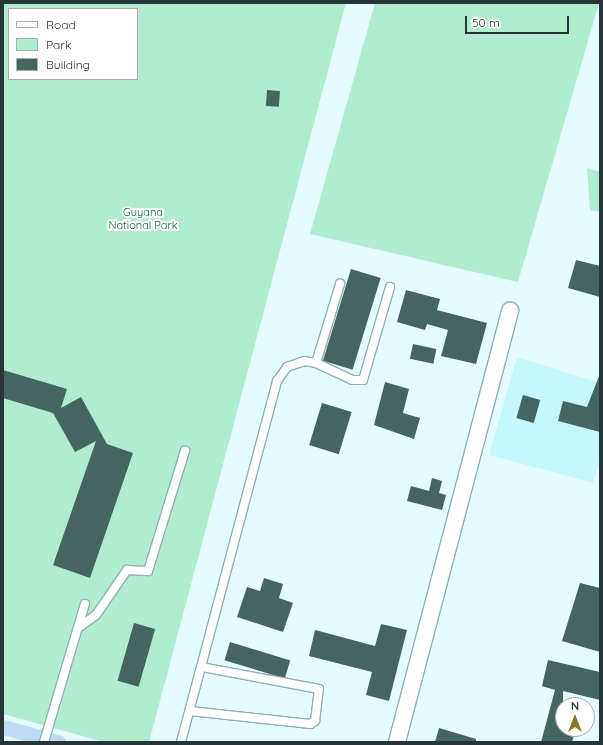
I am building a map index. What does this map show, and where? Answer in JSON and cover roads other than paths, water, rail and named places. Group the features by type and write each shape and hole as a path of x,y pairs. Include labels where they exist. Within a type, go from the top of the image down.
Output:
{"street":[{"path":"397,742 510,311"}],"lane":[{"path":"316,363 340,284"},
{"path":"181,742 278,381 287,368 304,361 316,363 352,380 363,380 390,287"},
{"path":"78,628 96,615 127,570 148,571 185,451"},
{"path":"45,739 85,604"},
{"path":"190,711 310,724 315,721 319,689 201,667"}],"waterway":[{"path":"3,727 58,742"}],"park label":[{"name":"Guyana National Park","path":"143,219"}]}
